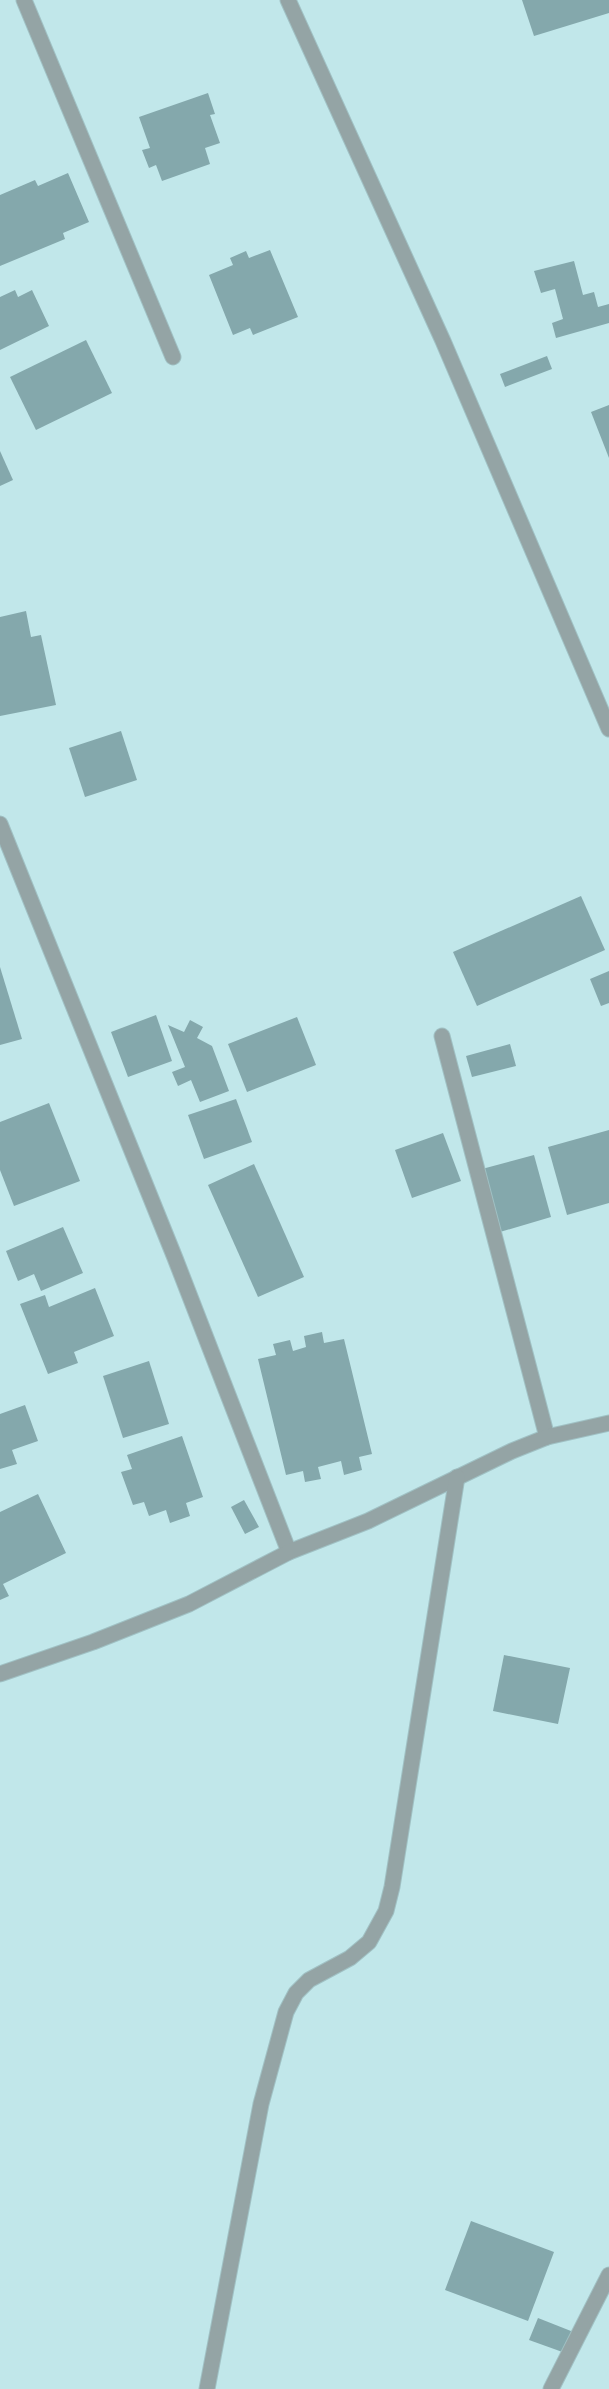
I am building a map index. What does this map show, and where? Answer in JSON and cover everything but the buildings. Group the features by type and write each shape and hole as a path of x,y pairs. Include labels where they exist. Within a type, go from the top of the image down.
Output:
{"street":[{"path":"24,0 173,357"},
{"path":"288,0 443,341 609,729"},
{"path":"0,824 175,1258 289,1552"},
{"path":"442,1036 547,1437"},
{"path":"0,1674 93,1642 189,1604 289,1552 368,1521 457,1477 547,1437 609,1423"},
{"path":"207,2389 261,2104 286,2012 296,1993 309,1980 350,1958 370,1942 386,1911 392,1887 457,1477"},
{"path":"551,2389 609,2275"}]}
